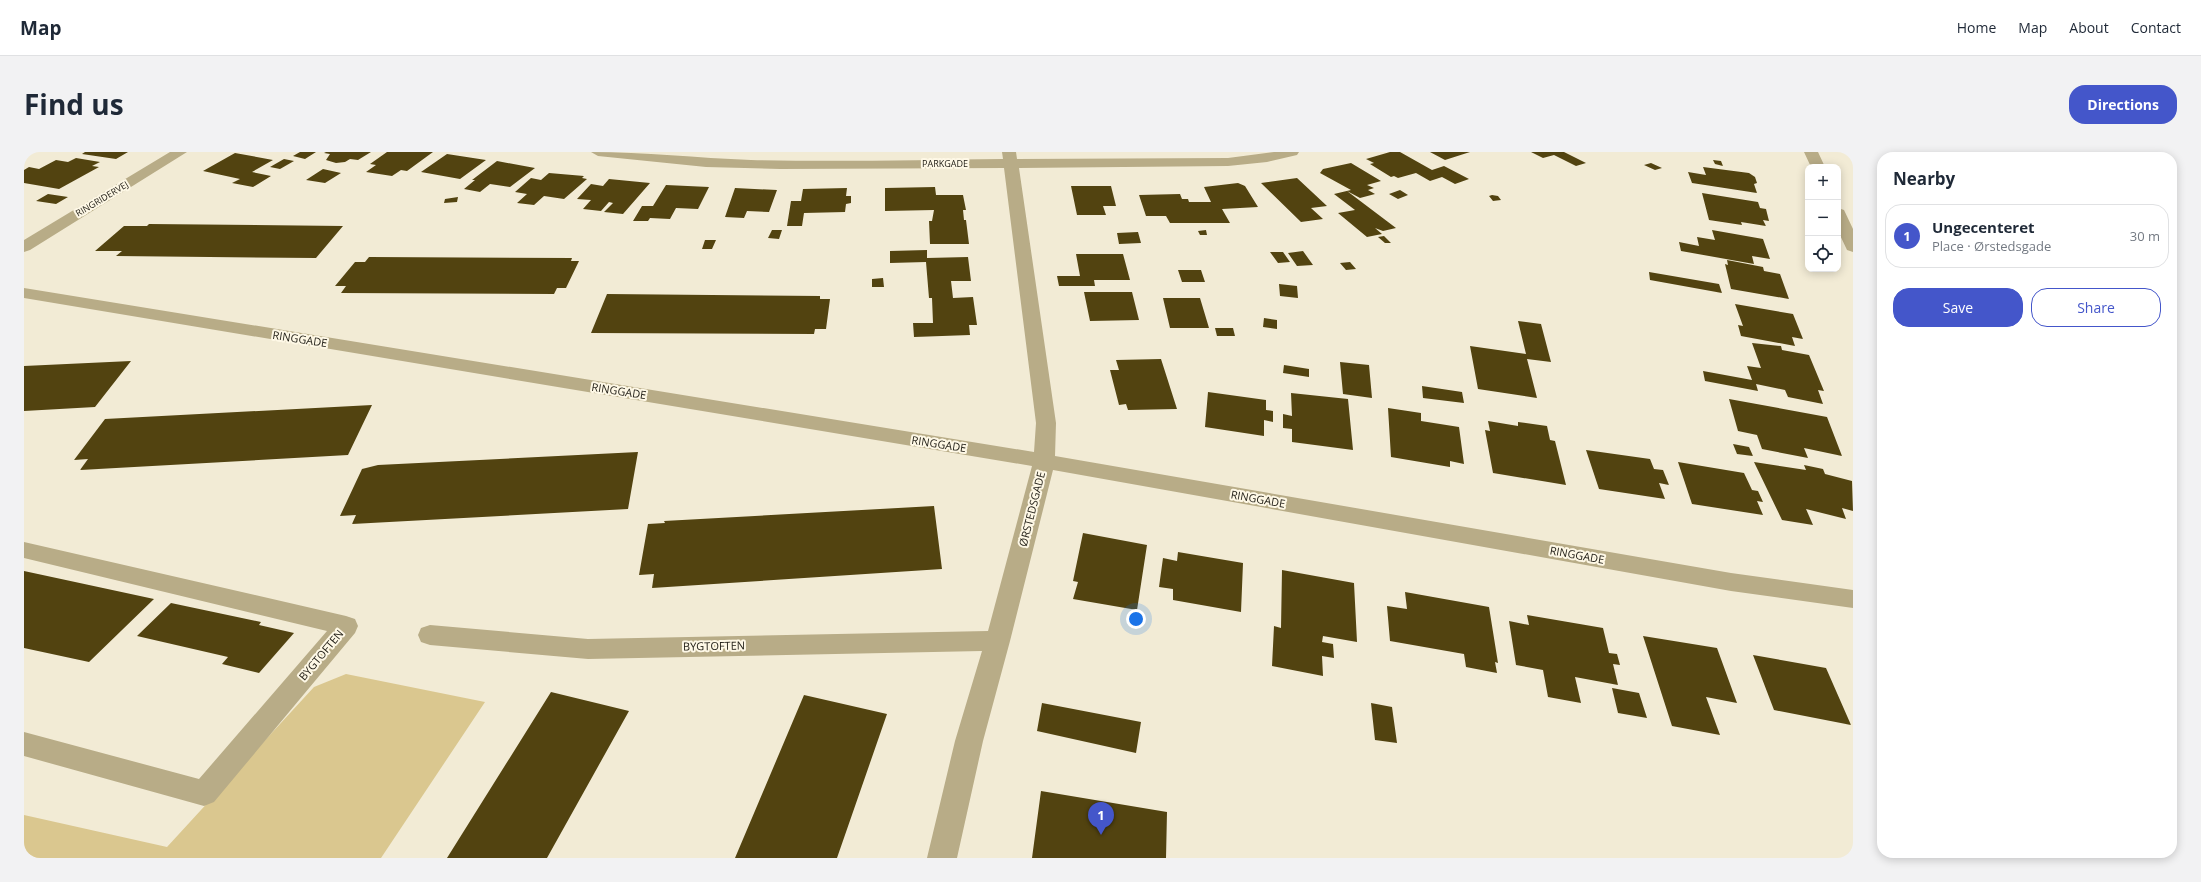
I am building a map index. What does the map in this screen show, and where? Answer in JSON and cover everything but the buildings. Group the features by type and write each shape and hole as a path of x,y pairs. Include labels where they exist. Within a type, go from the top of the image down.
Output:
{"street":[{"name":"RINGRIDERVEJ","path":"24,247 180,152"},
{"name":"PARKGADE","path":"598,152 706,163 780,166 1010,158 1228,162 1267,158 1292,152"},
{"path":"1811,152 1817,164"},
{"name":"ØRSTEDSGADE","path":"942,858 969,741 998,641 1044,461 1046,423 1010,158"},
{"path":"1841,220 1853,247"},
{"name":"RINGGADE","path":"24,293 1044,461 1731,582 1853,599"},
{"name":"BYGTOFTEN","path":"24,550 346,626 204,793 24,744"},
{"name":"BYGTOFTEN","path":"430,635 588,649 998,641"}],"shaded area":[{"path":"346,674 485,702 381,858 24,858 24,815 167,847 314,687"}],"place":[{"name":"Ungecenteret","path":"1101,835"}]}
